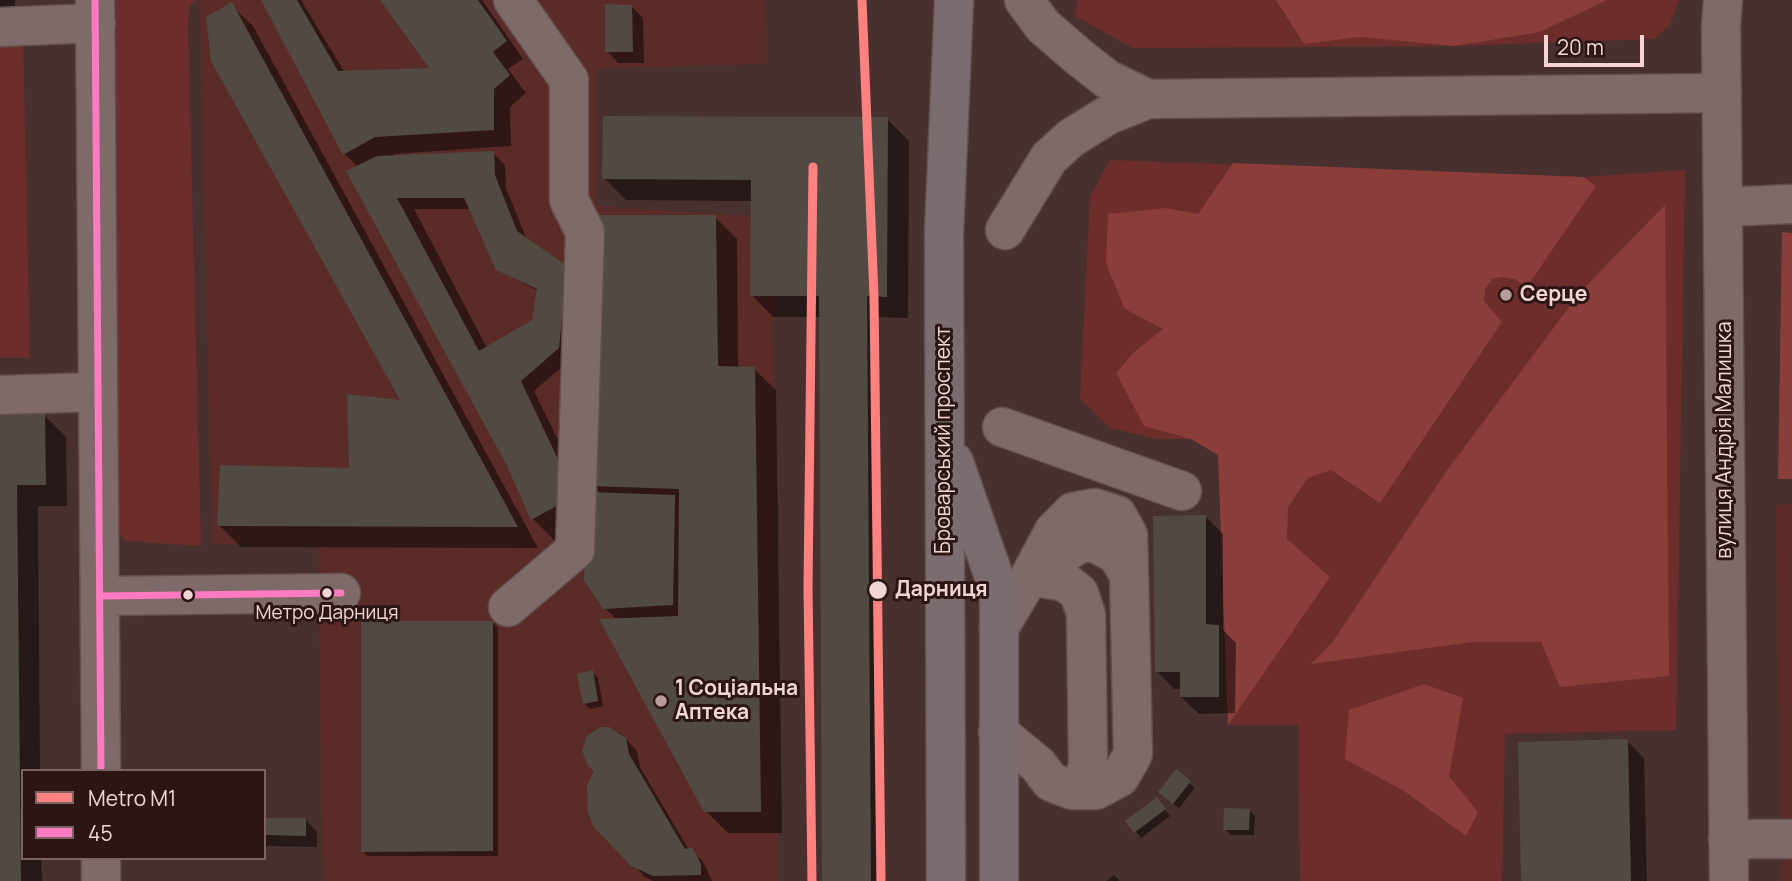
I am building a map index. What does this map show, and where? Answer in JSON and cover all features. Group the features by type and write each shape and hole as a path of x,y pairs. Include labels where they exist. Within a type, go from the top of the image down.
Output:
{"main road":[{"name":"Броварський проспект","path":"946,881 944,233 954,0"},
{"path":"944,434 1009,598 998,732 999,881"}],"street":[{"path":"508,607 575,550 585,232 569,200 569,80 513,0"},
{"path":"1024,0 1043,26 1079,57 1108,79 1148,99"},
{"name":"вулиця Андрія Малишка","path":"1723,0 1729,881"},
{"path":"0,27 95,11 101,769"},
{"path":"1005,230 1049,158 1071,138 1108,116 1148,99 1722,93"},
{"path":"1723,207 1792,204"},
{"path":"0,395 98,392"},
{"path":"1002,427 1182,491"},
{"path":"998,732 1038,765 1051,782 1072,789 1096,790 1120,777 1133,754 1129,574 1116,554 1095,543 1080,543 1009,598"},
{"path":"1009,598 1065,582 1079,593 1087,614 1087,765 1084,779 1072,789"},
{"path":"100,596 341,593"},
{"path":"1728,839 1792,839"},
{"path":"101,860 101,881"}],"shaded area":[{"path":"116,0 196,0 189,6 188,29 201,546 125,541 116,528"},
{"path":"200,0 765,0 767,64 597,68 596,206 750,216 750,296 773,296 778,881 323,881 318,546 212,544"},
{"path":"1077,0 1679,0 1670,25 1654,39 1454,46 1133,48 1075,16"},
{"path":"1276,0 1607,0 1540,32 1454,46 1360,37 1304,44"},
{"path":"23,36 30,358 0,358 0,37"},
{"path":"1110,160 1583,177 1685,170 1676,730 1505,734 1502,881 1300,881 1298,725 1228,725 1218,455 1191,439 1157,439 1110,428 1080,399 1090,196"},
{"path":"1233,163 1583,177 1596,186 1526,288 1515,279 1502,277 1492,279 1485,289 1484,301 1502,322 1380,503 1331,470 1308,478 1288,507 1287,539 1330,577 1228,725 1218,455 1191,439 1144,426 1116,373 1134,352 1163,329 1125,309 1106,264 1108,214 1166,208 1198,214"},
{"path":"1665,205 1669,676 1560,687 1541,642 1473,642 1311,664 1332,643 1448,469 1582,290"},
{"path":"1782,232 1792,233 1792,479 1778,479"},
{"path":"1792,504 1792,881 1781,881 1776,505"},
{"path":"1424,684 1463,698 1449,776 1478,812 1466,836 1404,791 1345,759 1349,710"}],"building":[{"path":"261,0 297,0 338,71 429,68 380,0 478,0 507,41 493,52 510,75 494,89 494,130 375,137 343,155"},
{"path":"232,2 518,527 217,526 220,465 349,468 347,394 400,400 211,61 206,17"},
{"path":"605,4 632,5 633,52 605,52"},
{"path":"603,116 888,117 887,297 867,296 871,881 822,881 819,296 750,296 751,180 602,179"},
{"path":"494,151 495,175 517,231 567,266 559,348 521,381 565,474 560,504 531,520 506,464 346,171 377,156","holes":["397,198 464,198 496,270 537,289 532,320 479,351"]},
{"path":"593,215 716,215 718,366 755,367 761,812 704,812 599,619 678,616 679,489 590,486"},
{"path":"45,413 46,485 17,485 21,881 0,881 0,414"},
{"path":"587,492 675,495 673,605 603,609 584,580"},
{"path":"1206,515 1206,624 1219,625 1219,697 1180,697 1180,672 1155,672 1153,516"},
{"path":"361,621 493,621 493,851 361,852"},
{"path":"593,670 598,701 583,704 577,674"},
{"path":"601,727 609,727 626,738 629,754 685,849 692,847 701,864 701,875 653,876 631,866 594,827 588,813 587,785 594,771 588,766 582,750 587,736"},
{"path":"1628,739 1631,881 1521,881 1518,742"},
{"path":"1176,769 1191,781 1173,804 1158,792"},
{"path":"1157,797 1166,809 1134,833 1125,821"},
{"path":"1224,808 1250,809 1249,830 1223,830"},
{"path":"266,818 306,818 306,836 266,835"}],"metro line":[{"name":"M1","path":"862,0 874,296 881,881"},
{"name":"M1","path":"812,881 808,587 813,167"}],"transit line":[{"name":"45","path":"95,0 101,769"},
{"name":"45","path":"100,596 341,593"}],"place":[{"name":"Серце","path":"1506,295"},
{"name":"Дарниця","path":"878,590"},
{"name":"Метро Дарниця","path":"327,593"},
{"name":"1 Соціальна Аптека","path":"661,701"}]}
